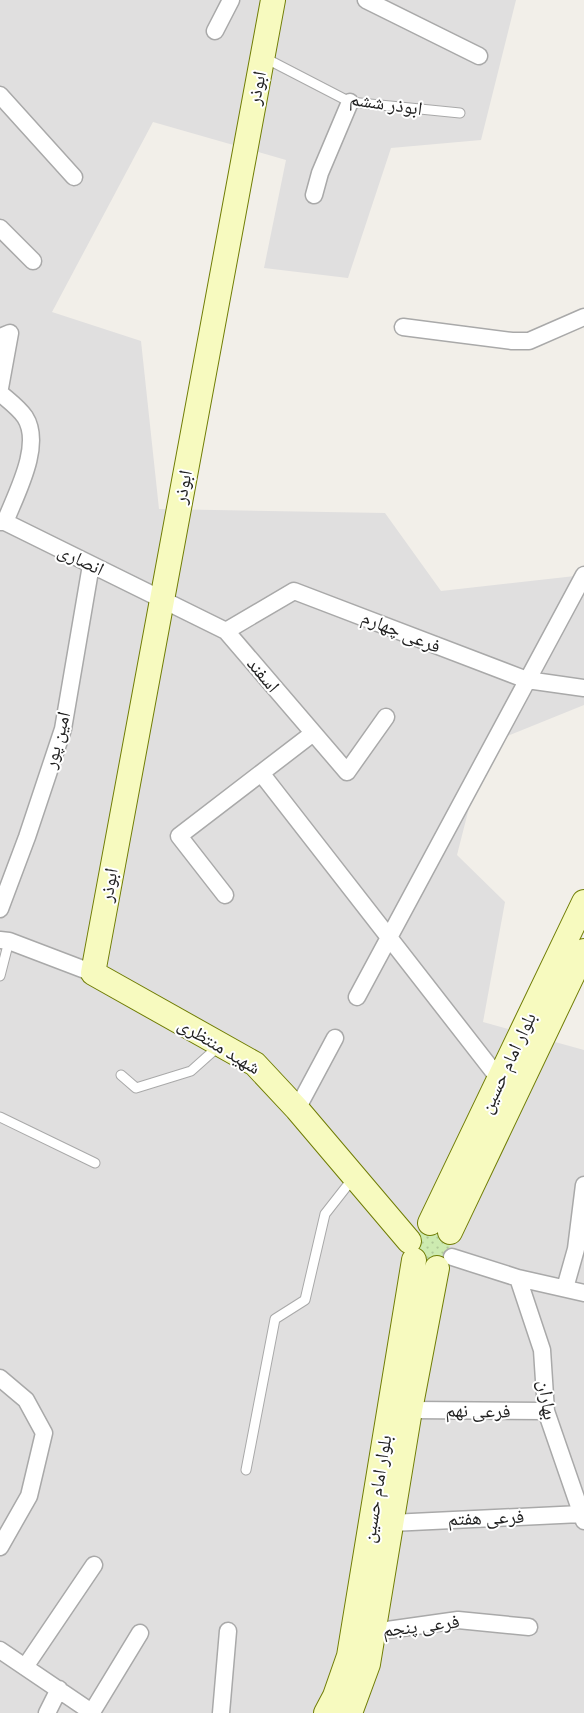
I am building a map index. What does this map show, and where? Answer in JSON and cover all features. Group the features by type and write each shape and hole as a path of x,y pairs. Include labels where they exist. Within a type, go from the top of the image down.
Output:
{"street":[{"path":"216,31 230,0"},
{"name":"ابوذر","path":"93,973 273,0"},
{"path":"366,0 479,56"},
{"path":"0,95 74,177"},
{"path":"314,195 320,173 350,102"},
{"path":"0,228 33,261"},
{"path":"403,327 512,342 529,340 584,317"},
{"path":"0,337 10,333 0,388"},
{"path":"0,393 25,416 32,434 32,450 2,522"},
{"name":"انصاری","path":"2,522 162,600"},
{"name":"امین پور","path":"0,909 27,837 63,730 92,565"},
{"path":"357,997 584,575"},
{"name":"فرعی چهارم","path":"226,631 294,592 527,680 584,688"},
{"name":"اسفند","path":"162,600 226,631 312,734 347,772 386,717"},
{"path":"225,895 179,836 312,734"},
{"path":"262,773 500,1080"},
{"name":"بلوار امام حسین","path":"440,1228 500,1080 584,902"},
{"name":"شهید منتظری","path":"5,941 93,973 255,1064 298,1109 412,1251"},
{"name":"بلوار امام حسین","path":"440,1228 584,951"},
{"path":"298,1109 335,1038"},
{"path":"565,1288 576,1249 584,1185"},
{"path":"444,1262 454,1244 440,1228 417,1228 412,1251 424,1268 444,1262 584,1292"},
{"name":"بلوار امام حسین","path":"326,1713 335,1696 349,1656 412,1251"},
{"name":"بلوار امام حسین","path":"350,1713 368,1664 410,1410 444,1262"},
{"name":"بهاران","path":"518,1278 542,1350 546,1411 582,1518"},
{"path":"0,1378 26,1400 44,1433 29,1496 0,1547"},
{"name":"فرعی نهم","path":"410,1410 546,1411"},
{"name":"فرعی هفتم","path":"392,1523 582,1518"},
{"path":"25,1667 94,1565"},
{"name":"فرعی پنجم","path":"374,1632 458,1620 529,1627"},
{"path":"221,1713 228,1631"},
{"path":"0,1650 93,1712 140,1633"},
{"path":"47,1713 59,1690"}],"lane":[{"name":"ابوذر ششم","path":"263,57 350,102 460,113"},
{"path":"0,976 5,941"},
{"path":"120,1075 136,1088 191,1071 221,1044"},
{"path":"0,1117 95,1162"},
{"path":"246,1470 275,1319 305,1300 325,1214 354,1177"}],"shaded area":[{"path":"0,0 516,0 481,140 391,148 348,278 264,268 286,160 153,122 52,312 141,341 159,509 385,513 441,591 584,575 584,705 485,745 457,855 505,902 483,1022 584,1050 584,1713 0,1713"}],"green space":[{"path":"426,1227 439,1228 449,1242 450,1250 445,1259 428,1264 422,1262 413,1240"}]}
